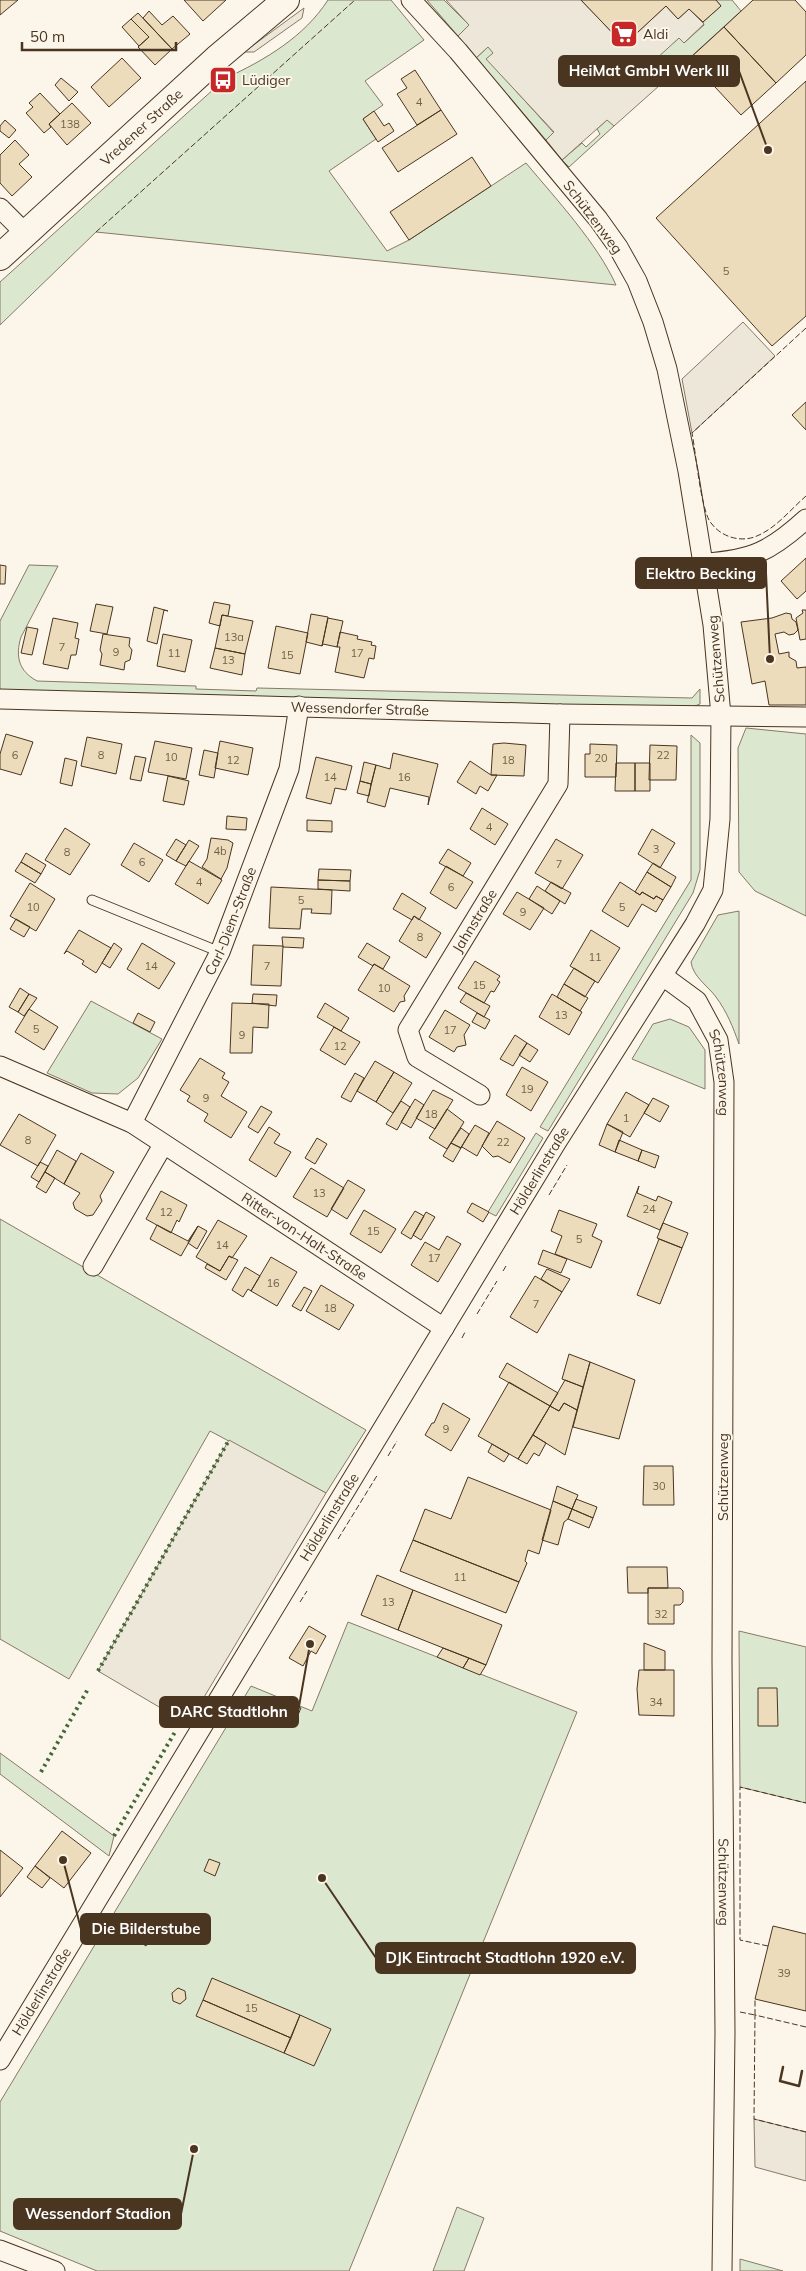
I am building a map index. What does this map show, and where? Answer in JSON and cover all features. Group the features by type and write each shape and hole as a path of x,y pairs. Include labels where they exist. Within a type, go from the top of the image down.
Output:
{"street":[{"name":"Vredener Straße","path":"0,257 216,59 286,0"},
{"name":"Schützenweg","path":"411,0 458,51 598,219 618,247 637,281 653,322 667,369 704,562 713,625 721,716 720,820 713,890 695,924 663,976 697,1001 718,1040 724,1082 722,1681 725,2042 722,2271"},
{"path":"0,208 26,234"},
{"path":"704,562 734,561 755,554 782,541 806,519"},
{"name":"Wessendorfer Straße","path":"0,700 560,714 806,717"},
{"name":"Carl-Diem-Straße","path":"132,1123 220,952 289,769 299,706"},
{"name":"Jahnstraße","path":"480,1095 417,1057 408,1030 558,784 560,714"},
{"name":"Hölderlinstraße","path":"0,2060 556,1143 663,976"},
{"name":"Ritter-von-Halt-Straße","path":"0,1066 132,1123 444,1328"},
{"path":"94,1266 163,1144"},
{"path":"0,2250 55,2271"}],"lane":[{"path":"92,900 220,952"}],"green space":[{"path":"328,0 391,0 424,40 365,81 383,105 363,119 376,139 329,171 387,251 409,240 526,163 587,237 616,285 96,232 0,325 0,282 226,78 283,46 307,25"},
{"path":"427,0 444,0 469,25 458,36"},
{"path":"716,0 732,0 741,11 660,85 643,67 679,38 684,43 704,25 703,22 721,6"},
{"path":"488,47 494,53 487,59 554,133 546,140 476,58"},
{"path":"608,119 614,126 569,167 562,160 582,143 586,147 600,134 597,129"},
{"path":"29,565 58,566 19,644 18,651 22,668 37,681 196,686 196,689 256,691 257,688 692,698 700,689 700,704 690,708 0,695 0,621"},
{"path":"746,728 806,734 806,916 755,891 739,872 738,748"},
{"path":"691,735 700,743 700,870 693,893 548,1131 540,1127 691,880"},
{"path":"739,911 739,1044 723,1008 713,993 698,977 691,962 718,915"},
{"path":"91,1001 162,1039 138,1078 118,1094 92,1093 47,1073"},
{"path":"670,1019 689,1027 705,1050 705,1089 632,1059 653,1024"},
{"path":"536,1133 543,1138 496,1216 488,1212"},
{"path":"0,1219 366,1430 326,1493 210,1431 69,1679 0,1639"},
{"path":"348,1622 577,1712 349,2271 97,2271 0,2231 0,2102 251,1686 312,1711"},
{"path":"739,1631 806,1647 806,1803 740,1787"},
{"path":"0,1753 114,1836 109,1856 0,1774"},
{"path":"457,2207 484,2218 464,2271 433,2271"},
{"path":"740,2259 783,2271 740,2271"}],"shaded area":[{"path":"446,0 581,0 624,45 666,6 678,19 689,9 704,24 684,43 679,38 644,67 660,85 614,126 607,120 562,160 546,140 554,132 486,59 493,53 488,47 476,58 458,36 469,25"},
{"path":"304,8 302,18 254,52 244,52"},
{"path":"743,322 775,356 692,433 682,379"},
{"path":"229,1440 326,1493 188,1724 98,1671"},
{"path":"754,2119 806,2132 806,2181 755,2167"}],"building":[{"path":"0,0 18,0 0,15"},
{"path":"184,0 226,0 203,21"},
{"name":"Aldi","path":"581,0 716,0 721,6 703,22 689,9 678,19 666,6 624,45"},
{"path":"753,0 795,0 806,12 806,55 776,83 724,27"},
{"path":"149,11 162,25 173,16 190,34 172,49 143,18"},
{"path":"138,13 172,49 155,65 138,47 149,37 131,19"},
{"path":"131,19 149,37 139,46 122,27"},
{"path":"724,27 776,83 741,115 689,59"},
{"path":"122,58 141,78 109,107 91,87"},
{"path":"415,70 441,110 417,125 397,94 407,88 401,79"},
{"path":"61,78 78,92 69,101 55,85"},
{"path":"806,81 806,316 772,346 656,218"},
{"path":"40,93 60,114 49,124 51,127 44,133 26,113 33,107 29,103"},
{"path":"72,103 91,123 67,145 49,124"},
{"path":"441,110 457,134 398,172 382,148"},
{"path":"374,111 384,126 389,123 394,131 378,142 363,119"},
{"path":"5,120 16,130 9,138 0,131 0,126"},
{"path":"15,140 29,155 19,164 32,177 12,196 0,183 0,155"},
{"path":"472,157 491,186 409,240 390,212"},
{"path":"806,402 806,430 792,415"},
{"path":"806,558 806,591 797,599 781,581"},
{"path":"0,565 6,566 5,584 0,584"},
{"path":"214,602 230,605 228,616 222,615 220,626 209,623"},
{"path":"96,604 113,607 107,634 90,631"},
{"path":"154,607 168,611 164,610 157,644 147,641"},
{"path":"802,610 806,610 806,639 800,640 796,618 803,613"},
{"path":"786,613 791,614 798,630 794,634 789,635 784,632 775,634 779,654 789,652 789,657 796,661 797,668 806,667 806,705 769,705 765,681 752,684 741,622 772,618"},
{"path":"311,614 328,617 322,646 306,642"},
{"path":"222,615 253,621 245,654 215,648"},
{"path":"53,618 78,623 75,638 79,639 76,655 71,655 68,669 43,664"},
{"path":"328,618 343,621 337,647 323,644 322,646"},
{"path":"276,626 308,633 300,674 268,668"},
{"path":"27,627 38,629 32,655 21,653"},
{"path":"340,632 358,636 357,639 372,642 371,645 376,646 374,659 369,658 364,678 335,672 340,647 337,647"},
{"path":"103,634 130,638 129,646 132,650 130,660 125,662 124,670 100,665"},
{"path":"163,634 192,640 185,672 157,666"},
{"path":"215,648 245,654 242,675 210,668"},
{"path":"6,734 33,742 21,775 0,769 0,754"},
{"path":"87,737 122,744 116,774 81,766"},
{"path":"155,741 192,748 186,779 148,772"},
{"path":"220,741 253,748 248,775 215,768"},
{"path":"493,744 526,745 524,776 491,775"},
{"path":"590,744 617,745 616,777 585,777 585,754 590,754"},
{"path":"650,745 677,746 676,780 649,780"},
{"path":"204,750 218,753 214,778 199,775"},
{"path":"393,753 438,764 428,805 429,797 390,788 385,807 367,802 376,765 390,769"},
{"path":"135,756 146,758 141,781 130,779"},
{"path":"316,757 352,766 346,790 335,788 331,804 306,798"},
{"path":"65,758 77,761 72,786 60,783"},
{"path":"470,761 491,775 497,775 488,791 480,786 476,794 457,782"},
{"path":"364,762 376,765 371,784 360,781"},
{"path":"616,763 635,763 635,791 615,791"},
{"path":"635,763 650,763 650,791 635,791"},
{"path":"168,776 189,781 184,805 163,801"},
{"path":"360,781 371,784 369,796 357,793"},
{"path":"482,808 508,824 495,845 470,829"},
{"path":"227,816 247,818 246,830 226,829"},
{"path":"307,820 332,821 332,832 307,831"},
{"path":"65,828 90,844 70,875 45,860"},
{"path":"652,829 675,843 660,868 638,854"},
{"path":"211,838 228,840 233,843 227,868 221,879 202,867 207,859"},
{"path":"176,839 186,845 176,861 166,855"},
{"path":"556,839 583,855 562,889 535,873"},
{"path":"189,840 199,846 186,866 176,861"},
{"path":"134,843 163,860 149,882 121,865"},
{"path":"448,849 471,863 463,876 439,863"},
{"path":"26,853 46,865 41,874 21,862"},
{"path":"189,861 222,880 208,904 175,884"},
{"path":"21,862 41,874 35,883 15,871"},
{"path":"653,863 676,877 671,887 647,872"},
{"path":"446,866 473,882 456,909 430,893"},
{"path":"319,869 351,870 350,881 318,880"},
{"path":"647,872 671,887 663,900 656,896 654,899 642,892 640,895 635,892"},
{"path":"318,880 350,881 350,891 318,889"},
{"path":"551,882 571,893 565,904 545,891"},
{"path":"620,882 640,895 642,892 654,899 656,896 663,900 656,912 642,904 628,927 602,911"},
{"path":"30,883 55,899 36,931 10,916"},
{"path":"537,886 560,901 552,914 529,899"},
{"path":"271,887 332,890 331,914 311,913 312,909 302,909 300,929 269,928"},
{"path":"517,892 544,908 530,930 503,914"},
{"path":"402,893 426,908 419,920 414,916 412,920 393,909"},
{"path":"414,916 441,933 426,958 399,941"},
{"path":"16,919 30,927 24,937 10,929"},
{"path":"79,930 111,948 96,973 82,964 84,961 67,951 64,954"},
{"path":"591,930 620,948 598,983 570,966"},
{"path":"282,937 304,938 303,948 283,947"},
{"path":"114,943 122,949 110,968 102,963"},
{"path":"142,943 175,963 159,989 127,969"},
{"path":"367,943 390,957 383,969 374,964 373,966 358,957"},
{"path":"253,945 283,946 281,986 251,985"},
{"path":"475,961 500,976 497,980 500,982 494,992 491,991 484,1003 458,988"},
{"path":"374,964 410,986 404,996 405,1001 400,1002 394,1012 358,990"},
{"path":"574,968 595,981 585,997 564,984"},
{"path":"564,984 588,998 580,1011 557,997"},
{"path":"20,988 29,994 18,1012 9,1007"},
{"path":"466,993 490,1006 484,1017 460,1002"},
{"path":"29,994 37,998 24,1016 18,1012"},
{"path":"253,994 277,995 276,1006 252,1003"},
{"path":"552,994 582,1012 569,1035 539,1017"},
{"path":"232,1003 269,1004 268,1028 253,1027 252,1053 230,1053"},
{"path":"325,1003 349,1018 341,1031 317,1017"},
{"path":"29,1009 58,1027 44,1050 15,1032"},
{"path":"445,1010 470,1025 464,1035 466,1045 457,1047 454,1052 429,1037"},
{"path":"138,1013 155,1022 150,1032 133,1023"},
{"path":"477,1013 490,1020 485,1029 472,1022"},
{"path":"334,1027 360,1042 345,1065 320,1050"},
{"path":"515,1035 527,1043 513,1066 500,1059"},
{"path":"527,1043 538,1050 530,1062 519,1055"},
{"path":"200,1058 225,1073 222,1078 229,1082 221,1096 247,1112 231,1138 204,1121 208,1114 187,1101 190,1096 180,1090"},
{"path":"375,1061 394,1072 376,1102 357,1091"},
{"path":"522,1067 548,1082 531,1111 506,1095"},
{"path":"394,1072 412,1083 393,1113 376,1102"},
{"path":"355,1073 364,1078 351,1102 341,1097"},
{"path":"433,1090 453,1100 435,1129 416,1118"},
{"path":"626,1092 649,1105 630,1137 607,1124"},
{"path":"653,1098 669,1106 660,1122 644,1113"},
{"path":"415,1099 424,1105 411,1128 401,1122"},
{"path":"401,1101 410,1107 397,1130 386,1124"},
{"path":"261,1106 272,1112 258,1133 248,1127"},
{"path":"447,1109 464,1122 447,1149 429,1138"},
{"path":"19,1114 56,1135 38,1166 0,1145"},
{"path":"497,1121 525,1138 510,1163 498,1156 493,1157 482,1146"},
{"path":"607,1124 623,1132 615,1152 599,1145"},
{"path":"475,1125 489,1133 477,1156 462,1147 460,1149"},
{"path":"269,1127 280,1134 274,1143 291,1152 276,1177 249,1160"},
{"path":"461,1128 469,1134 461,1148 451,1143"},
{"path":"317,1138 327,1144 315,1164 305,1158"},
{"path":"619,1140 642,1150 638,1161 615,1152"},
{"path":"451,1143 461,1148 453,1162 443,1156"},
{"path":"57,1150 76,1161 64,1184 45,1172"},
{"path":"642,1150 659,1156 655,1168 638,1161"},
{"path":"81,1153 114,1172 100,1196 102,1201 93,1215 87,1216 75,1209 73,1203 80,1193 64,1184"},
{"path":"40,1162 48,1166 39,1182 31,1177"},
{"path":"311,1168 344,1188 327,1217 293,1197"},
{"path":"45,1172 55,1178 46,1193 36,1187"},
{"path":"348,1180 365,1190 347,1219 331,1209"},
{"path":"639,1186 637,1193 656,1201 658,1196 672,1202 660,1230 627,1216"},
{"path":"161,1191 187,1205 171,1233 146,1219"},
{"path":"472,1203 489,1212 483,1222 467,1212"},
{"path":"364,1210 396,1229 381,1253 350,1234"},
{"path":"559,1210 597,1224 592,1236 602,1241 591,1268 555,1254 562,1236 551,1231"},
{"path":"415,1211 424,1216 411,1239 401,1233"},
{"path":"426,1212 435,1217 421,1240 413,1235"},
{"path":"218,1220 247,1236 232,1258 229,1256 220,1271 196,1257"},
{"path":"663,1223 688,1233 682,1248 657,1238"},
{"path":"157,1225 188,1241 198,1226 181,1256 150,1239"},
{"path":"198,1226 207,1231 197,1249 188,1243"},
{"path":"447,1236 461,1244 438,1282 411,1265 425,1242 439,1250"},
{"path":"659,1239 682,1248 660,1304 637,1295"},
{"path":"543,1250 567,1259 561,1273 538,1264"},
{"path":"229,1256 238,1260 226,1280 205,1268 207,1264 220,1271"},
{"path":"271,1257 297,1272 277,1306 251,1291"},
{"path":"245,1267 260,1276 251,1291 248,1289 243,1297 232,1290"},
{"path":"547,1269 570,1279 562,1292 541,1279"},
{"path":"535,1276 562,1292 537,1333 510,1317"},
{"path":"321,1285 354,1305 339,1330 306,1311"},
{"path":"304,1287 312,1291 301,1311 292,1306"},
{"path":"569,1354 590,1362 583,1387 562,1379"},
{"path":"590,1362 635,1380 619,1439 573,1427"},
{"path":"507,1363 558,1393 550,1406 499,1377"},
{"path":"565,1380 583,1387 577,1410 564,1403 559,1411 550,1406"},
{"path":"509,1382 550,1406 518,1459 478,1436"},
{"path":"443,1403 470,1419 451,1451 425,1435 432,1423 434,1423"},
{"path":"564,1403 577,1410 565,1455 533,1435 550,1406 559,1411"},
{"path":"533,1435 546,1443 539,1456 534,1453 527,1464 518,1459"},
{"path":"492,1444 509,1454 504,1462 488,1452"},
{"path":"644,1466 673,1466 674,1505 643,1505"},
{"path":"468,1477 551,1510 539,1554 528,1550 525,1561 527,1563 519,1582 413,1540 425,1509 451,1519"},
{"path":"557,1486 578,1495 572,1509 553,1501"},
{"path":"576,1499 597,1507 593,1518 572,1509"},
{"path":"553,1501 572,1509 568,1519 564,1522 558,1545 542,1540"},
{"path":"572,1509 593,1518 589,1528 568,1519"},
{"path":"413,1540 519,1582 506,1613 400,1571"},
{"path":"627,1567 667,1567 668,1588 648,1588 648,1593 628,1593"},
{"path":"377,1575 413,1590 398,1630 361,1615"},
{"path":"648,1588 680,1588 683,1591 683,1602 680,1605 674,1605 674,1624 648,1624"},
{"path":"413,1590 502,1625 486,1665 398,1630"},
{"path":"309,1626 326,1636 316,1654 311,1651 303,1666 289,1658"},
{"path":"644,1643 665,1651 665,1670 644,1670"},
{"path":"443,1648 469,1658 463,1668 437,1657"},
{"path":"469,1658 486,1665 480,1675 463,1668"},
{"path":"639,1670 674,1670 674,1716 639,1715 637,1689"},
{"path":"758,1688 777,1688 778,1726 758,1726"},
{"path":"280,1699 301,1708 298,1715 277,1707"},
{"path":"62,1831 91,1853 64,1888 35,1866"},
{"path":"0,1850 23,1868 0,1897"},
{"path":"209,1859 220,1863 215,1876 204,1871"},
{"path":"35,1866 50,1878 42,1888 27,1877"},
{"path":"135,1914 157,1929 146,1946 124,1932"},
{"path":"773,1926 806,1934 806,2011 755,1999"},
{"path":"212,1978 300,2015 291,2038 203,2000"},
{"path":"178,1988 185,1991 186,1999 180,2004 173,2001 172,1993"},
{"path":"203,2000 291,2038 284,2053 196,2016"},
{"path":"300,2015 331,2029 314,2066 284,2053"}],"hedge":[{"path":"98,1671 229,1440"},
{"path":"41,1772 88,1689"},
{"path":"114,1836 175,1732"}],"fence":[{"path":"96,232 355,0"},
{"path":"806,328 692,433 706,512 713,526 725,535 745,539 766,532 806,496"},
{"path":"549,1195 567,1165"},
{"path":"503,1271 506,1266"},
{"path":"477,1314 497,1281"},
{"path":"462,1338 465,1332"},
{"path":"388,1456 397,1441"},
{"path":"338,1539 378,1474"},
{"path":"300,1602 307,1591"},
{"path":"768,1946 740,1940 740,1787 806,1803"},
{"path":"755,1999 755,2015"},
{"path":"740,2012 755,2015"},
{"path":"806,2027 755,2015 754,2119 806,2132"}],"wall":[{"path":"783,2067 780,2081 799,2086 802,2071"}],"place":[{"name":"Aldi","path":"624,34"},
{"name":"Lüdiger","path":"223,80"},
{"name":"HeiMat GmbH Werk III","path":"768,150"},
{"name":"Elektro Becking","path":"770,659"},
{"name":"DARC Stadtlohn","path":"310,1644"},
{"name":"Die Bilderstube","path":"63,1860"},
{"name":"DJK Eintracht Stadtlohn 1920 e.V.","path":"322,1878"},
{"name":"Wessendorf Stadion","path":"194,2149"}]}
